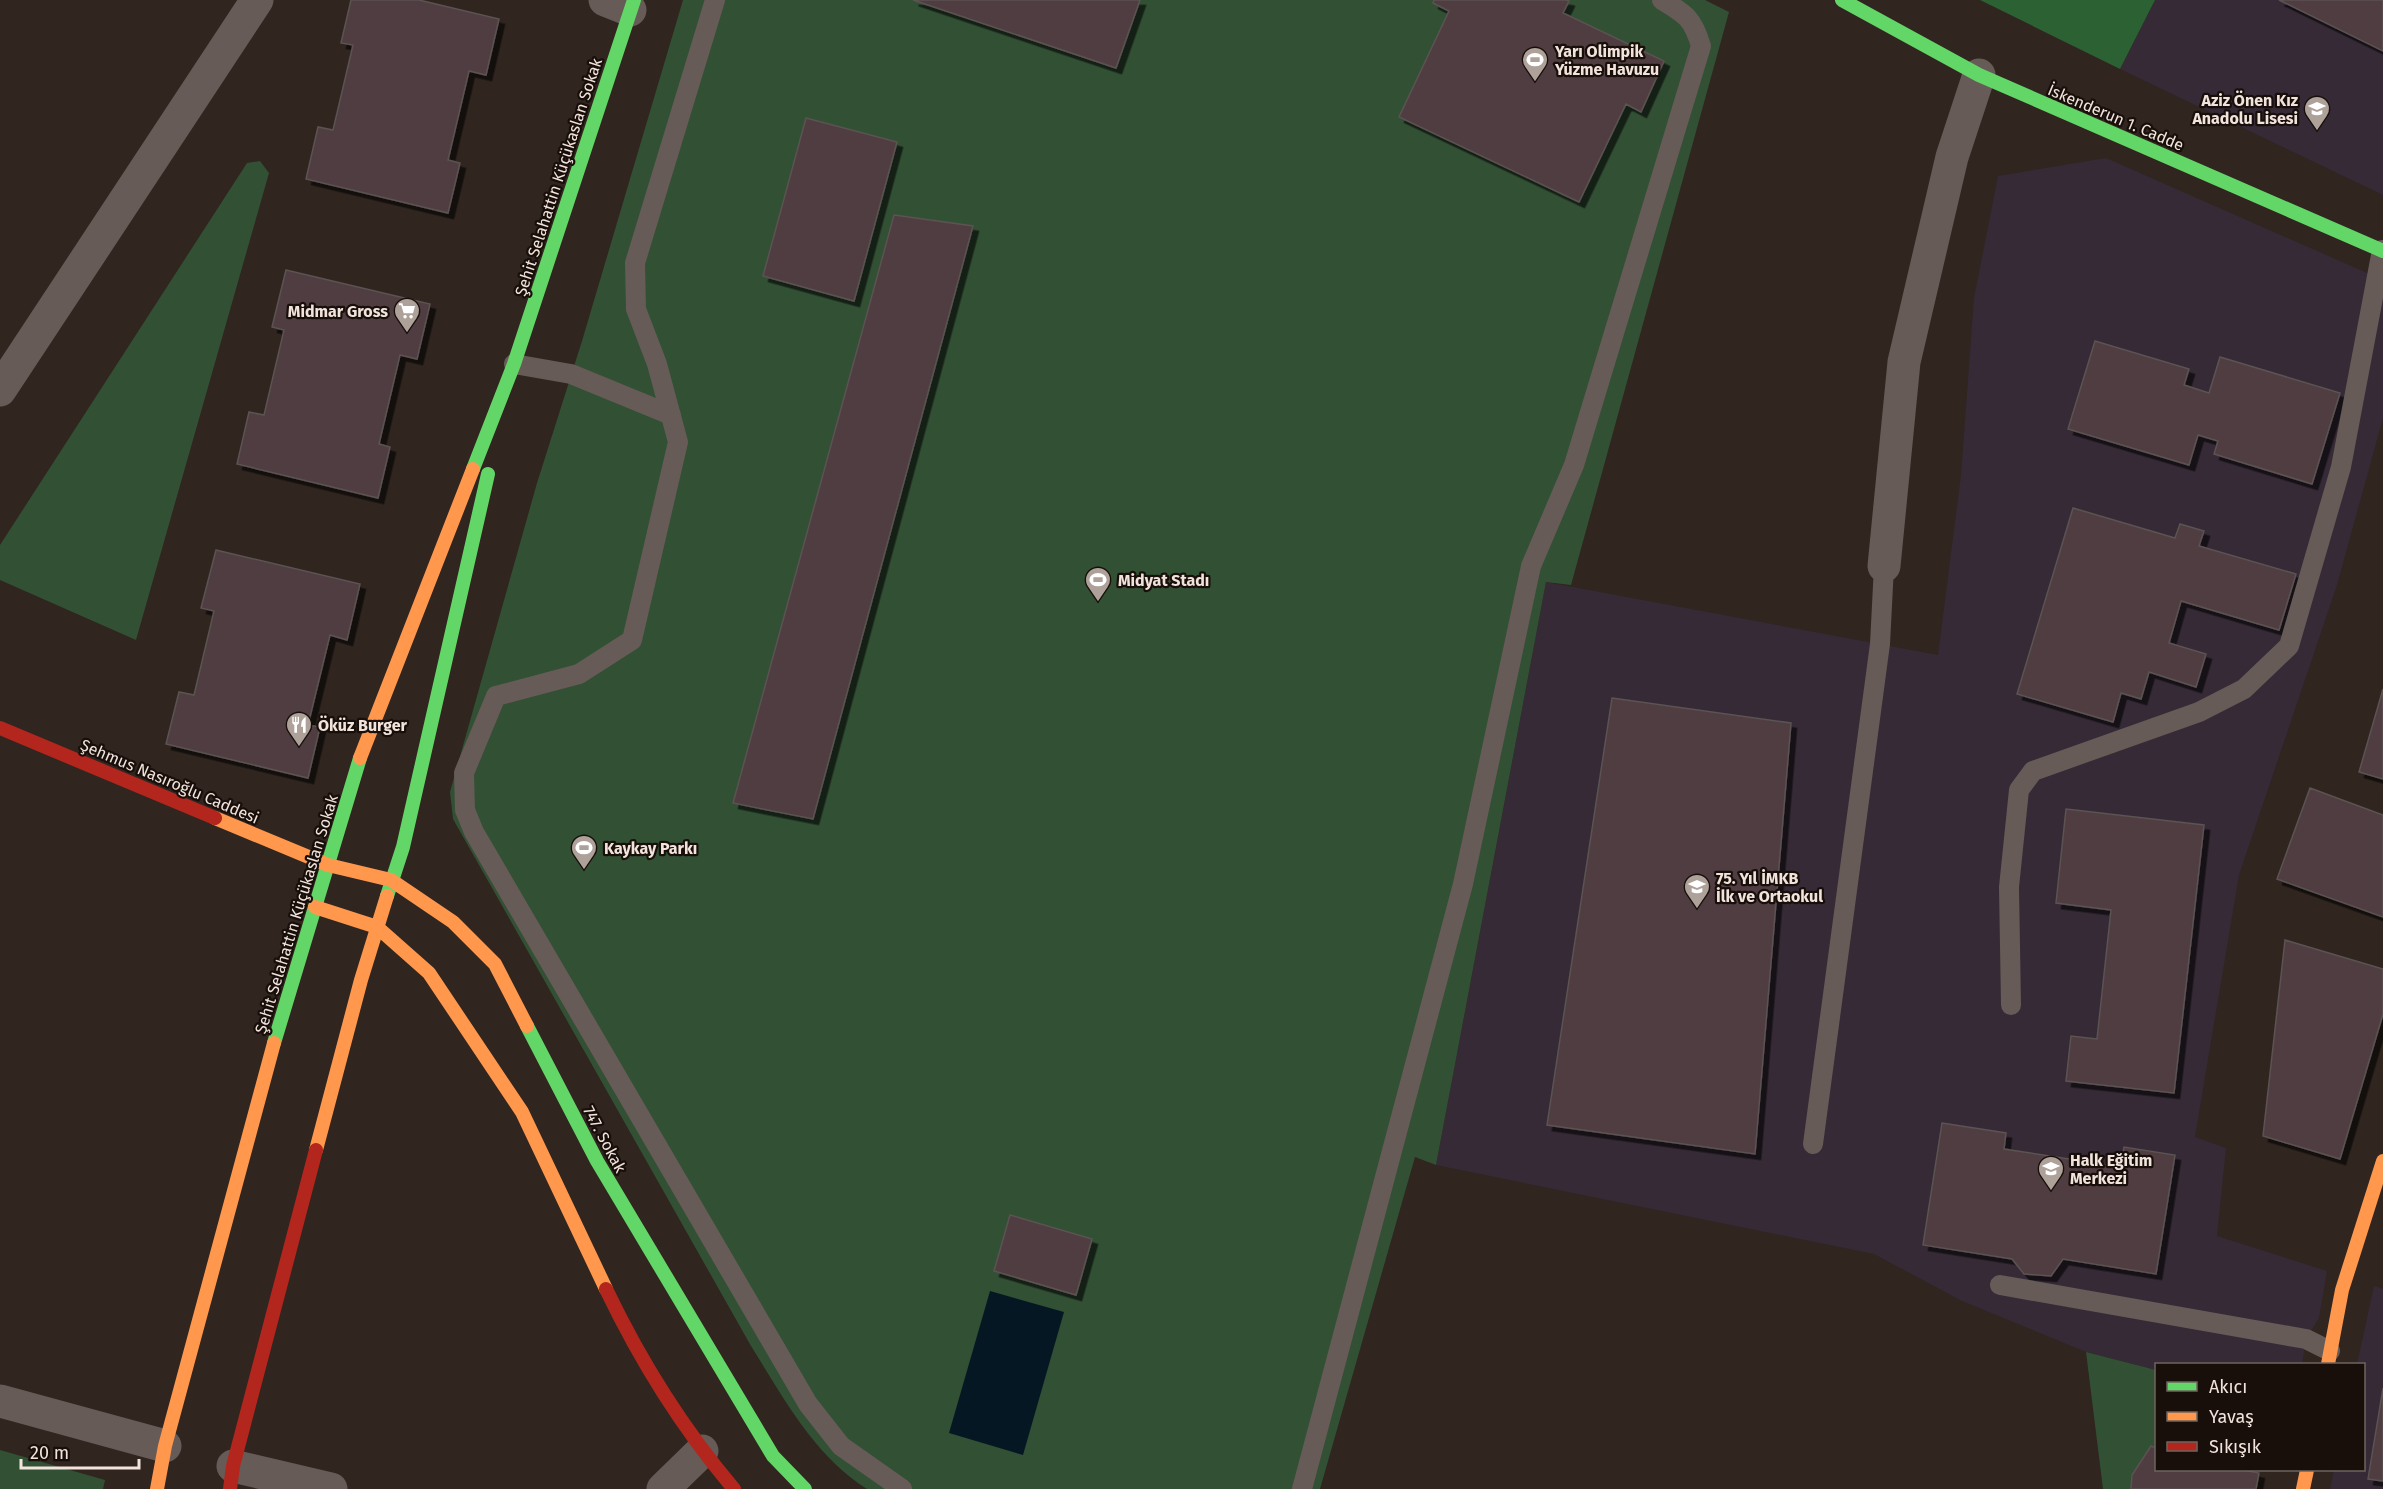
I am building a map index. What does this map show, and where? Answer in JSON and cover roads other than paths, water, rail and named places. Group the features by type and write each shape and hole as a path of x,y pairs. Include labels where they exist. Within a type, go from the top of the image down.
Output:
{"street":[{"path":"0,390 257,0"},
{"name":"İskenderun 1. Cadde","path":"1842,0 1979,75 2382,250"},
{"name":"Şehit Selahattin Küçükaslan Sokak","path":"231,1478 358,991 403,847 514,364 623,3"},
{"path":"1884,566 1904,362 1952,158 1979,75"},
{"name":"Şehit Selahattin Küçükaslan Sokak","path":"157,1489 165,1446 258,1098 359,760 514,364"},
{"name":"Şehmus Nasıroğlu Caddesi","path":"0,728 328,865"},
{"name":"747. Sokak","path":"328,865 391,880 453,922 495,964 597,1161 773,1456 805,1489"},
{"path":"315,907 377,927 429,973 522,1112 625,1328 702,1451 735,1489"},
{"path":"2329,1358 2342,1290 2383,1161"},
{"path":"0,1401 165,1446"},
{"path":"663,1489 702,1451"},
{"path":"2303,1489 2307,1471"},
{"path":"231,1478 330,1489"}],"lane":[{"path":"715,0 635,262 636,309 657,364 678,442 633,640 579,674 496,696 464,773 465,810 474,832 808,1404 842,1446 902,1489"},
{"path":"1302,1489 1463,884 1531,566 1574,465 1701,46 1695,25 1683,12 1662,0"},
{"path":"2011,1005 2009,887 2019,790 2033,771 2199,712 2244,689 2289,646 2341,467 2382,250"},
{"path":"514,364 571,374 671,415"},
{"path":"1814,1144 1881,644 1884,566"},
{"path":"2000,1285 2306,1339 2329,1358"}],"water":[{"path":"990,1291 1064,1312 1023,1455 949,1433"}],"place":[{"name":"Yarı Olimpik Yüzme Havuzu","path":"1535,83"},
{"name":"Aziz Önen Kız Anadolu Lisesi","path":"2317,132"},
{"name":"Midmar Gross","path":"407,334"},
{"name":"Midyat Stadı","path":"1098,603"},
{"name":"Öküz Burger","path":"299,748"},
{"name":"Kaykay Parkı","path":"584,871"},
{"name":"75. Yıl İMKB İlk ve Ortaokul","path":"1697,910"},
{"name":"Halk Eğitim Merkezi","path":"2051,1192"}]}
